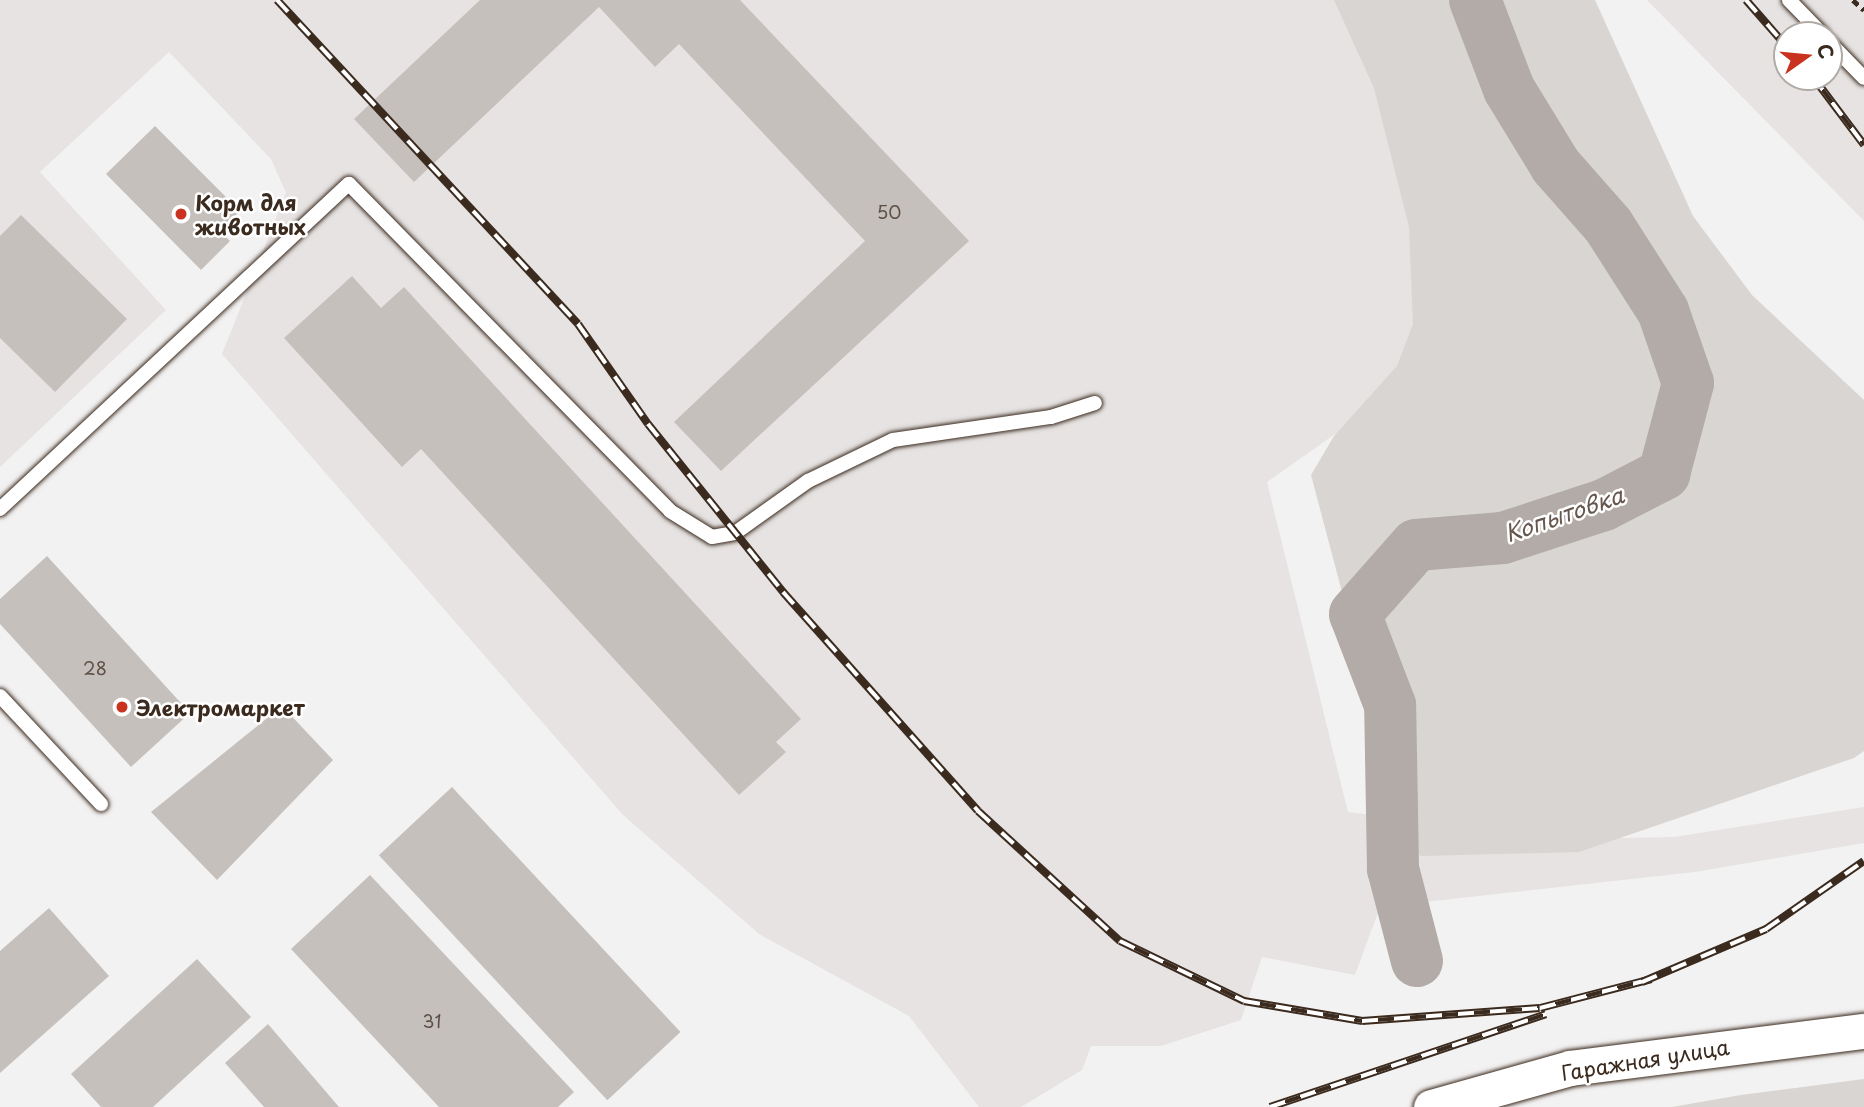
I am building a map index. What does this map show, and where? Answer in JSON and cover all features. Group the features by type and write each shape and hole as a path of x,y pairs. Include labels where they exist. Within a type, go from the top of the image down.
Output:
{"street":[{"name":"Гаражная улица","path":"1431,1107 1598,1063 1864,1031"}],"lane":[{"path":"1790,0 1810,21"},
{"path":"1843,56 1864,78"},
{"path":"0,509 349,184 670,511 712,537 736,533 808,481 893,440 1040,419 1095,403"},
{"path":"0,696 101,804"}],"path":[{"path":"1853,0 1864,10"}],"shaded area":[{"path":"0,0 1418,0 1516,306 1267,482 1348,812 1559,839 1674,837 1864,807 1864,843 1695,872 1380,907 1355,975 1262,957 1241,1020 1161,1046 1091,1046 1082,1070 1021,1107 979,1107 909,1016 759,934 623,815 222,354 286,193 271,159 169,52 40,172 166,310 0,467"},
{"path":"1334,0 1595,0 1693,216 1752,295 1864,400 1864,751 1854,758 1579,852 1422,856 1382,845 1373,709 1311,475 1334,436 1397,366 1413,324 1409,227 1374,88"},
{"path":"1647,0 1864,0 1864,221"},
{"path":"1864,1079 1864,1107 1672,1107 1741,1095"}],"building":[{"path":"480,0 740,0 969,241 721,471 674,422 865,241 679,44 655,67 599,7 414,182 354,119"},
{"path":"155,126 240,211 220,231 230,241 201,270 106,174"},
{"path":"21,215 127,319 55,392 0,338 0,236"},
{"path":"352,276 381,308 404,287 801,719 776,742 786,752 739,795 421,449 402,467 284,338"},
{"path":"47,556 190,713 131,767 0,624 0,599"},
{"path":"282,706 333,760 217,880 151,812"},
{"path":"452,787 680,1032 607,1100 379,855"},
{"path":"370,875 574,1092 558,1107 439,1107 291,949"},
{"path":"49,908 109,976 0,1073 0,951"},
{"path":"197,959 251,1017 153,1107 101,1107 71,1074"},
{"path":"268,1024 339,1107 264,1107 225,1063"}],"waterway":[{"name":"Копытовка","path":"1417,961 1393,869 1390,705 1355,614 1416,545 1503,538 1604,505 1664,474 1688,383 1663,311 1608,225 1556,166 1509,89 1475,0"}],"railway":[{"path":"277,0 578,324 648,424 783,592 978,811 1120,941 1244,1001 1362,1021 1540,1008 1651,979"},
{"path":"1746,0 1773,31"},
{"path":"1824,91 1864,145"},
{"path":"1642,982 1766,929 1864,861"},
{"path":"1270,1107 1546,1014"}],"place":[{"name":"Корм для животных","path":"181,214"},
{"name":"Электромаркет","path":"122,707"}]}
